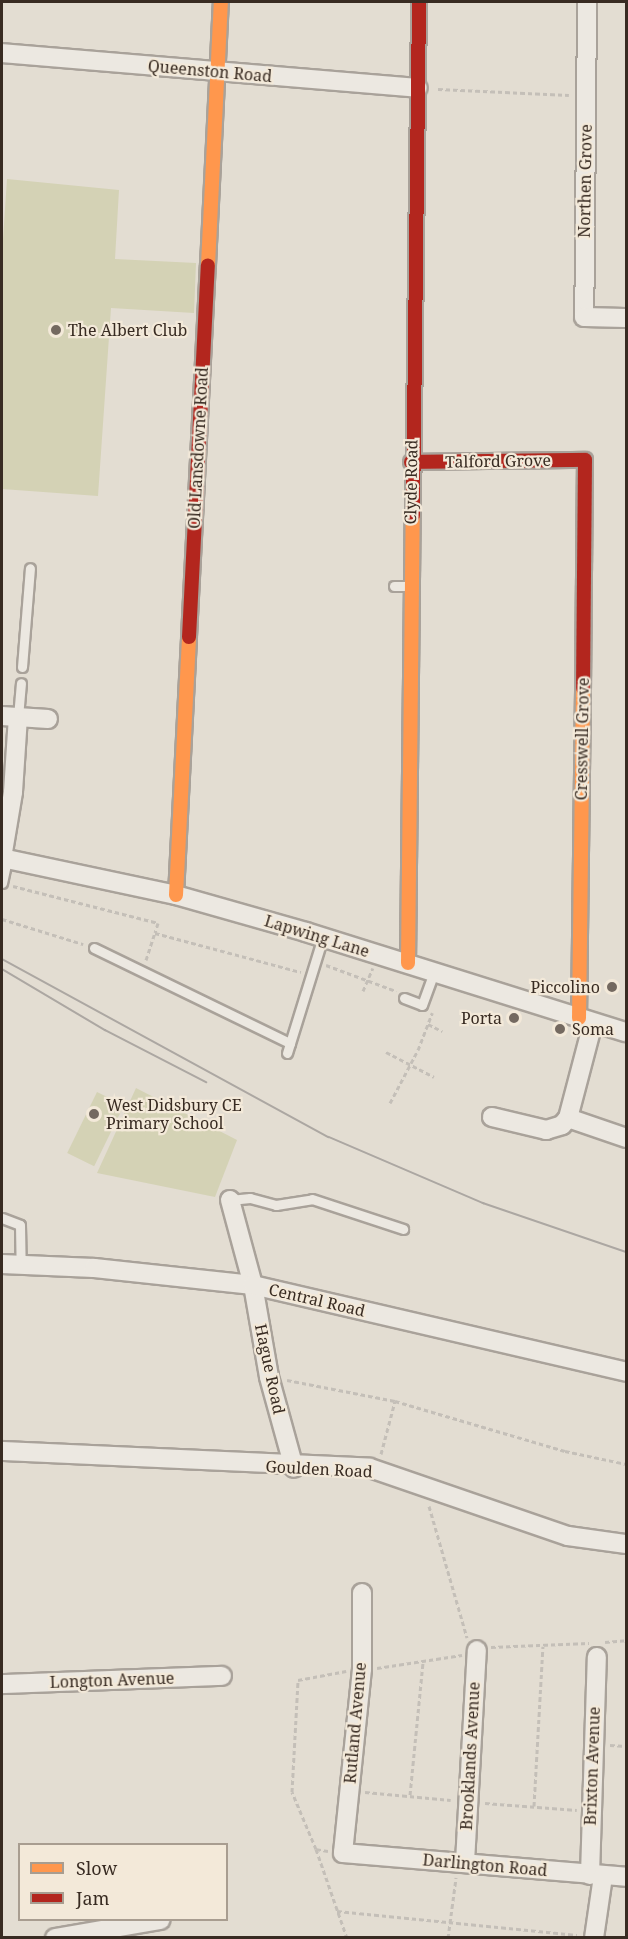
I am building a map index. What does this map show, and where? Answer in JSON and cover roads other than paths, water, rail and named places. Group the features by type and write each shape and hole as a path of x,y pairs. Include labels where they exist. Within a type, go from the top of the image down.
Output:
{"street":[{"name":"Old Lansdowne Road","path":"176,895 221,2"},
{"name":"Clyde Road","path":"408,963 411,462 419,2"},
{"name":"Northen Grove","path":"587,2 584,317 627,318"},
{"name":"Queenston Road","path":"2,53 418,88"},
{"name":"Talford Grove","path":"411,462 585,460"},
{"name":"Cresswell Grove","path":"585,460 586,1021"},
{"path":"3,859 13,792 10,717 48,719"},
{"name":"Lapwing Lane","path":"3,859 176,895 323,937 627,1032"},
{"path":"492,1117 546,1130 562,1125 568,1118 586,1021"},
{"path":"568,1118 627,1138"},
{"name":"Hague Road","path":"230,1200 253,1285 269,1377 294,1468"},
{"name":"Central Road","path":"2,1264 253,1285 627,1372"},
{"name":"Goulden Road","path":"2,1451 377,1471 568,1536 627,1544"},
{"name":"Rutland Avenue","path":"343,1853 362,1669 362,1593"},
{"name":"Brooklands Avenue","path":"462,1861 474,1652"},
{"name":"Brixton Avenue","path":"594,1937 596,1875 590,1812 597,1657"},
{"name":"Longton Avenue","path":"2,1684 222,1676"},
{"name":"Darlington Road","path":"343,1853 462,1861 627,1877"},
{"path":"55,1938 153,1921"}],"lane":[{"path":"22,667 30,568"},
{"path":"394,586 410,586"},
{"path":"10,717 21,683"},
{"path":"2,883 3,859"},
{"path":"94,948 289,1048 323,937"},
{"path":"404,999 422,1005 434,972"},
{"path":"230,1200 250,1198 276,1205 312,1199 403,1229"},
{"path":"2,1218 13,1219 20,1225 21,1264"}],"tram line":[{"path":"2,959 329,1137 483,1203 626,1252"},
{"path":"2,969 105,1030 206,1082"}],"place":[{"name":"The Albert Club","path":"56,330"},
{"name":"Piccolino","path":"612,987"},
{"name":"Porta","path":"514,1018"},
{"name":"Soma","path":"560,1029"},
{"name":"West Didsbury CE Primary School","path":"94,1114"}]}
